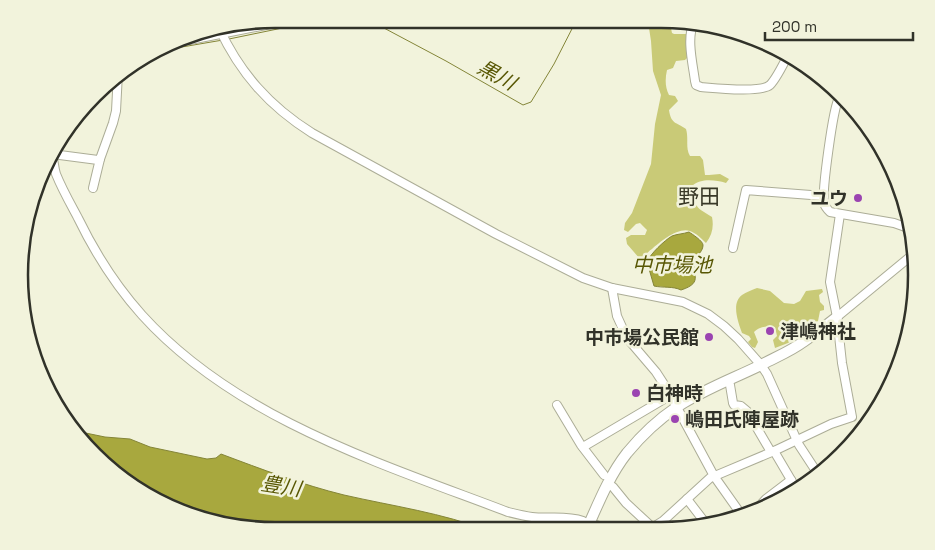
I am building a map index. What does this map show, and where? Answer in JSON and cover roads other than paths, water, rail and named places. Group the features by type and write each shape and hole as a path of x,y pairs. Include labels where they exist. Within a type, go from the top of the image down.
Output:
{"main road":[{"path":"587,522 626,454 658,421 677,406 762,365 802,343 837,317"}],"street":[{"path":"206,38 249,29"},
{"path":"691,30 695,81 696,85 700,87 752,89 765,87 771,83 784,61"},
{"path":"223,35 238,63 265,96 306,129 557,266 583,278 612,288 683,302 708,314 738,339 762,365 768,374 796,440 814,468"},
{"path":"93,188 100,159 116,111 117,85"},
{"path":"837,102 824,196 826,209 830,212 903,226"},
{"path":"59,155 100,159"},
{"path":"54,163 59,180 88,239 122,290 142,315 164,336 192,362 220,382 307,432 366,458 508,512 532,517 576,518 580,522"},
{"path":"733,248 746,190 824,196"},
{"path":"663,522 702,484 714,476 772,452 831,424 852,417 840,352 837,317 830,287 840,214"},
{"path":"837,317 907,259"},
{"path":"612,288 617,316 627,338 656,372 671,395 714,476 738,510"},
{"path":"728,380 734,405 741,406 747,411 793,484"},
{"path":"583,447 671,395"},
{"path":"557,405 583,447 604,475"},
{"path":"768,498 791,480"},
{"path":"613,487 646,522"},
{"path":"687,499 702,519"}],"water":[{"name":"中市場池","path":"689,232 703,243 694,264 695,280 693,284 681,290 654,286 647,262 658,247 669,238"},
{"name":"豊川","path":"85,433 130,439 150,447 207,459 216,458 221,454 329,491 461,522 259,522 227,518 180,504 137,481 100,450"}],"waterway":[{"name":"黒川","path":"229,39 282,28"},
{"name":"黒川","path":"384,28 523,105 531,102 554,64 572,28"},
{"name":"黒川","path":"176,48 223,40"}],"place":[{"name":"ユウ","path":"858,198"},
{"name":"津嶋神社","path":"770,331"},
{"name":"中市場公民館","path":"709,337"},
{"name":"白神時","path":"636,393"},
{"name":"嶋田氏陣屋跡","path":"675,419"}],"district":[{"name":"野田","path":"699,196"}]}
